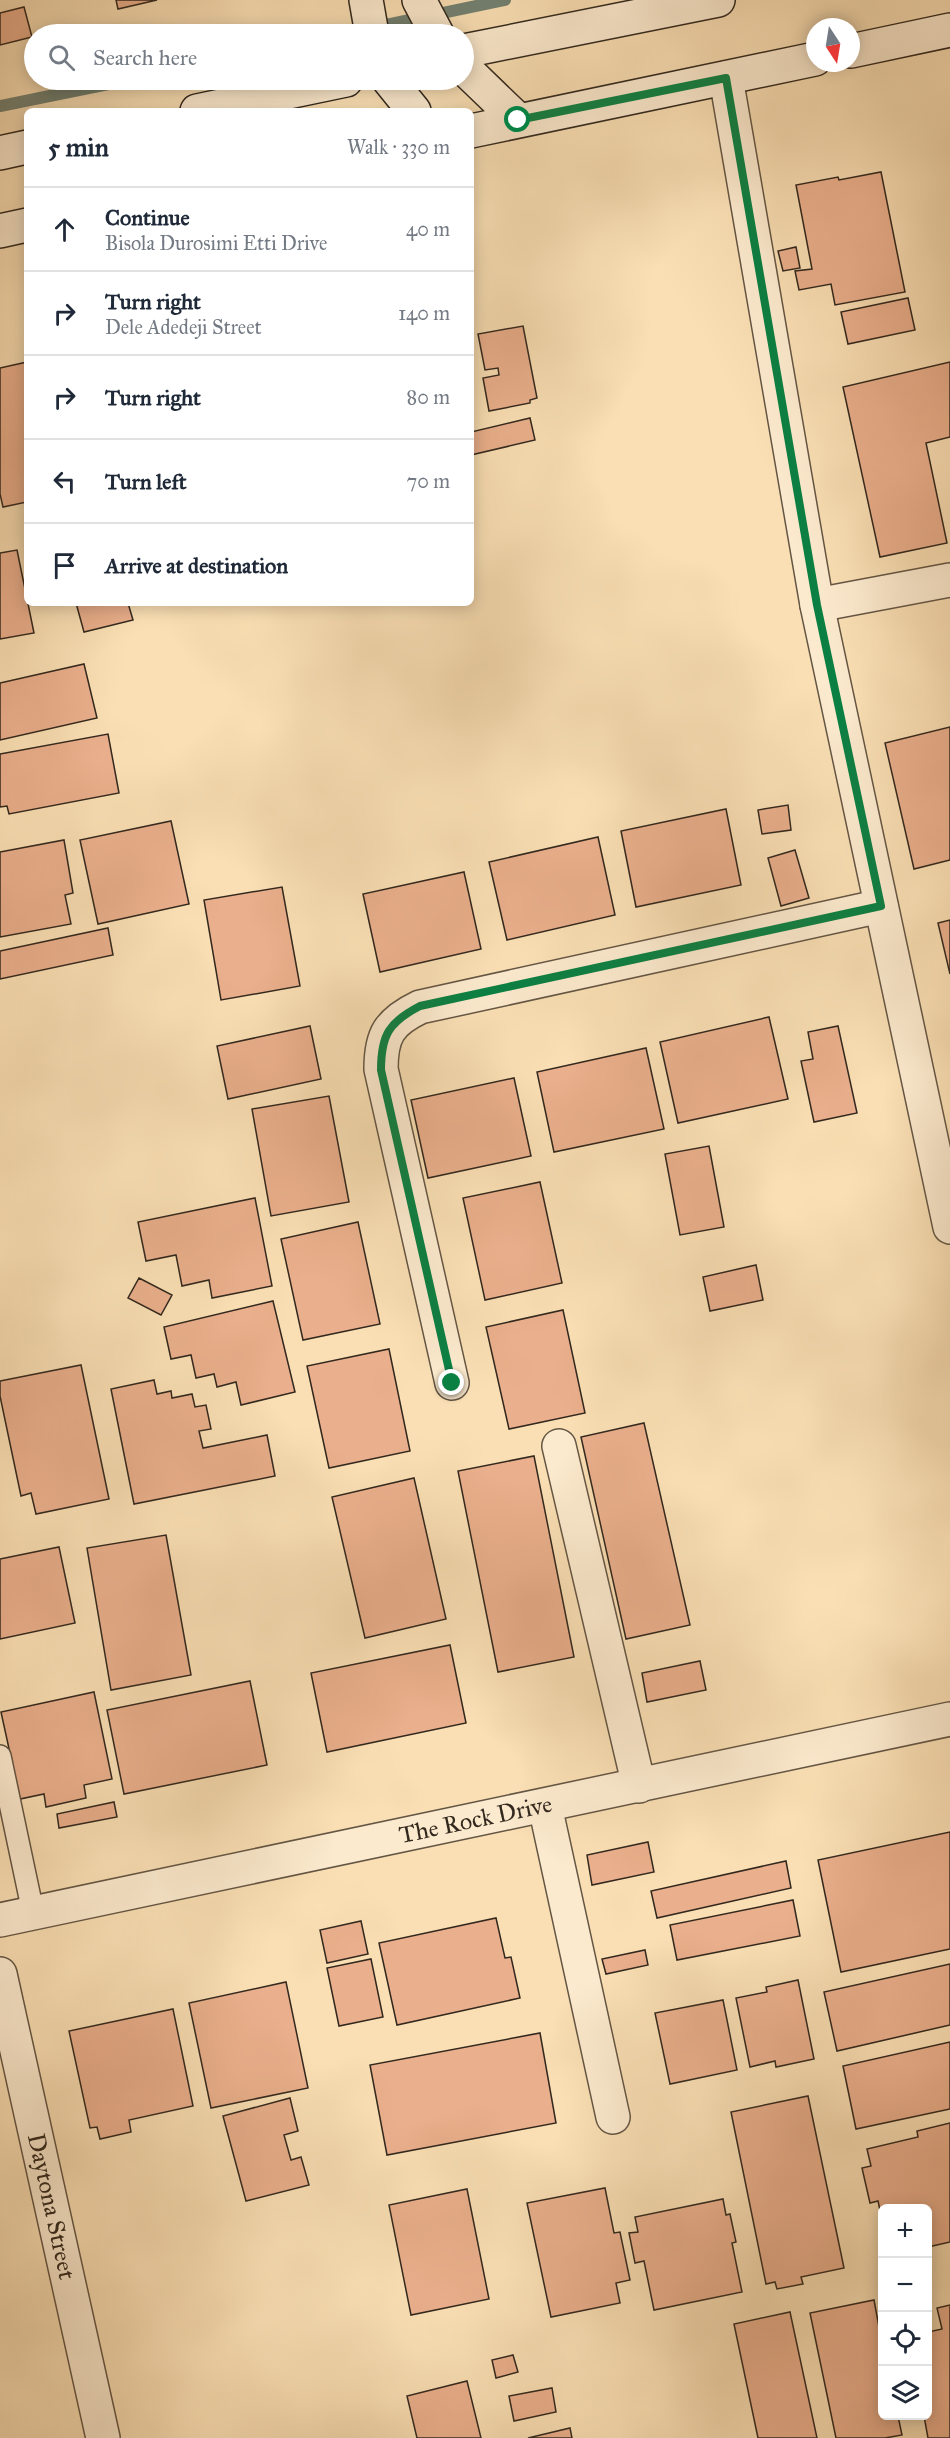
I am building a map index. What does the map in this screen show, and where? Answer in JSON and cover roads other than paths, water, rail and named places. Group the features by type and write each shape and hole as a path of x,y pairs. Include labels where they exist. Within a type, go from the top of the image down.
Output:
{"street":[{"path":"474,49 718,0"},
{"path":"860,49 950,30"},
{"path":"474,130 806,61"},
{"path":"474,78 518,120"},
{"path":"726,78 817,605 950,1227"},
{"path":"211,108 298,90"},
{"path":"397,90 412,108"},
{"path":"0,153 24,148"},
{"path":"0,231 24,226"},
{"path":"817,605 950,580"},
{"path":"452,1383 381,1070 381,1050 388,1031 400,1017 420,1006 881,906"},
{"path":"559,1446 639,1785"},
{"name":"The Rock Drive","path":"0,1920 950,1719"},
{"path":"545,1806 613,2117"},
{"name":"Daytona Street","path":"0,1974 103,2438"}],"lane":[{"path":"0,1756 33,1912"}],"waterway":[{"path":"390,24 505,0"},
{"path":"0,106 79,90"}]}
